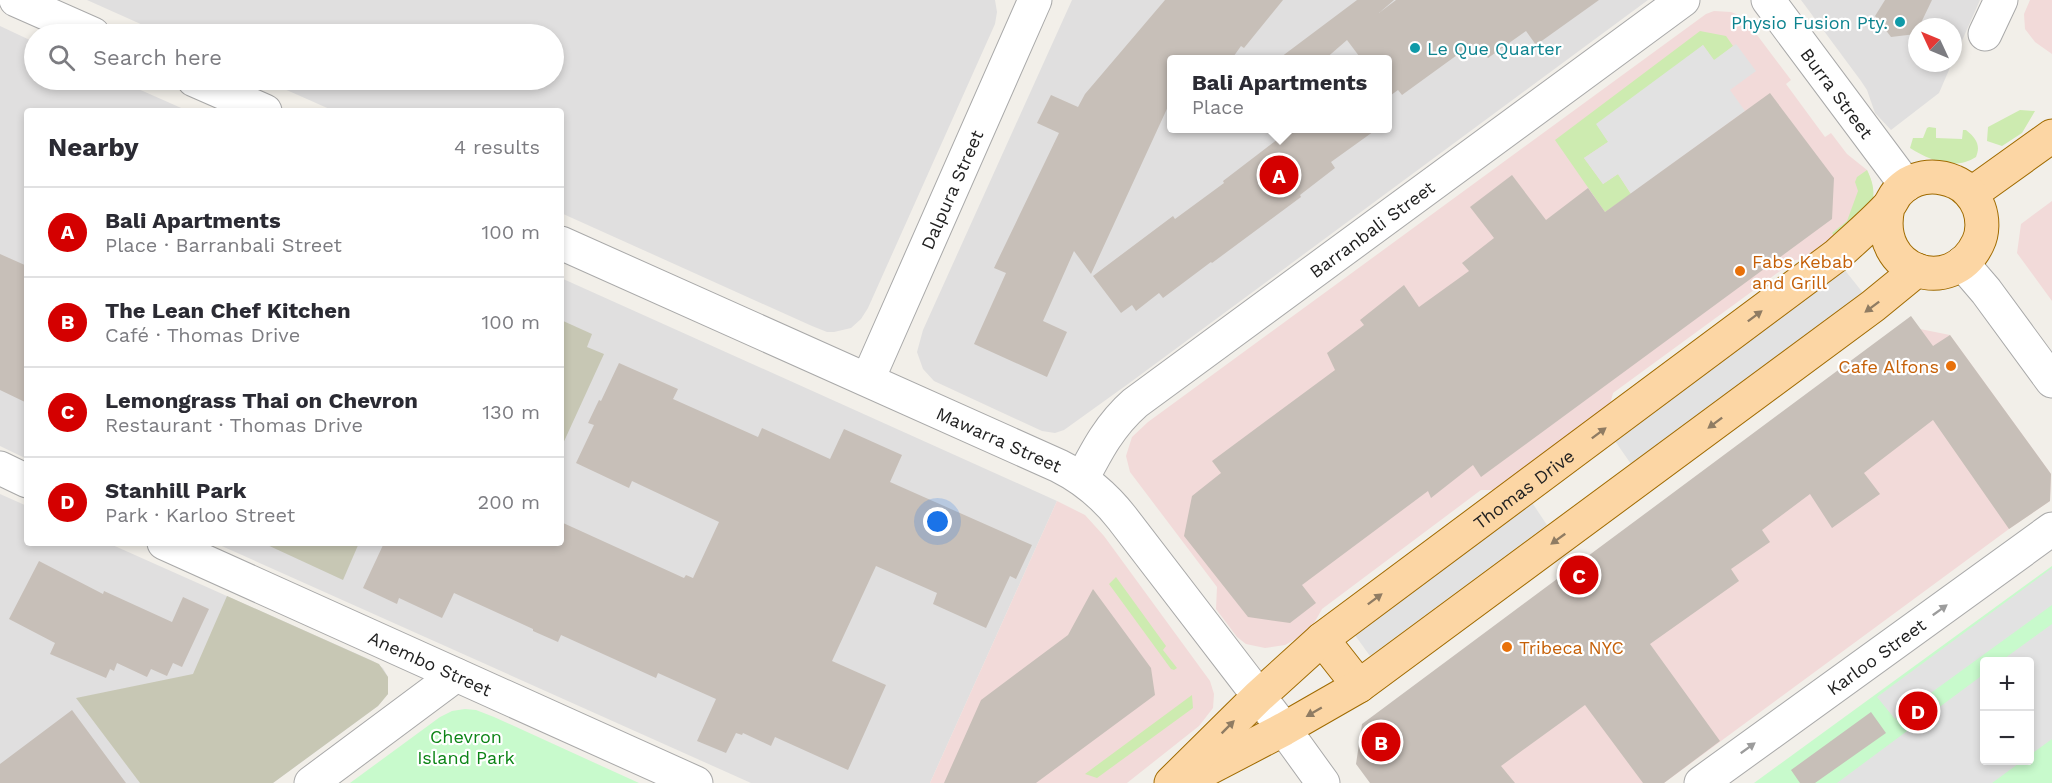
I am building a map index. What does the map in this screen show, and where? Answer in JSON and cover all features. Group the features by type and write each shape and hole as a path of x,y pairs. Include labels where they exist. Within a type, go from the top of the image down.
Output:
{"main road":[{"path":"1897,196 1885,222 1887,238 1893,252 1904,263 1917,270 1929,273 1952,270 1973,253 1980,238 1982,223 1979,208 1971,194 2052,136"},
{"name":"Thomas Drive","path":"1171,783 1258,697 1322,639 1837,255 1918,178 1931,176 1945,178 1959,184 1971,194"},
{"path":"1179,783 1284,729 1359,686 1873,306 1917,270"},
{"path":"1322,639 1359,686"}],"street":[{"path":"16,0 70,24"},
{"name":"Dalpura Street","path":"868,379 1035,0"},
{"name":"Barranbali Street","path":"1082,479 1116,421 1135,403 1683,0"},
{"name":"Burra Street","path":"1768,0 1897,196"},
{"path":"1985,34 2001,0"},
{"path":"217,90 258,108"},
{"name":"Mawarra Street","path":"564,244 868,379 1059,466 1082,479 1106,499 1122,518 1323,783"},
{"path":"1962,263 1986,291 2052,381"},
{"path":"0,468 24,480"},
{"name":"Karloo Street","path":"1701,783 2052,530"},
{"name":"Anembo Street","path":"171,546 696,783"},
{"path":"312,783 456,675"}],"shaded area":[{"path":"87,0 995,0 997,12 995,24 868,308 851,328 834,332 827,332 812,326 564,214 564,108 327,108 287,90 564,90 564,24 141,24"},
{"path":"1072,0 1648,0 1064,430 1055,433 1042,431 934,381 923,369 917,352 923,330"},
{"path":"1801,0 1980,0 1962,41 1962,18 1908,18 1908,72 1948,72 1939,93 1891,130 1875,113 1867,90"},
{"path":"2030,0 2052,0 2052,54 2035,42 2025,29 2024,14"},
{"path":"1714,11 1731,12 1741,16 1748,23 1791,80 1786,84 1825,137 1831,133 1847,154 1867,170 1872,183 1873,198 1812,258 1795,260 1613,393 1608,412 1497,490 1481,490 1322,609 1313,625 1301,636 1285,645 1265,648 1246,644 1237,637 1216,609 1217,587 1130,472 1126,456 1132,437 1148,422 1706,14"},
{"path":"0,26 24,37 24,90 141,90 181,108 24,108 24,458 0,446"},
{"path":"1736,44 1756,71 1730,90 1745,111 1631,194 1618,174 1603,184 1584,158 1608,142 1596,124 1703,45 1714,60"},
{"path":"2052,201 2052,301 2017,253 2021,224"},
{"path":"1844,269 1863,293 1631,464 1615,441"},
{"path":"564,279 1057,501 930,783 751,783 222,546 564,546"},
{"path":"564,321 592,334 587,347 604,354 564,441"},
{"path":"1920,329 1950,335 2051,474 2050,501 1664,783 1384,783"},
{"path":"0,494 24,505 24,546 115,546 373,661 383,668 388,677 388,694 378,706 273,783 0,783"},
{"path":"1057,501 1085,515 1104,536 1210,681 1214,694 1213,708 1199,726 1127,783 930,783"},
{"path":"1531,501 1547,525 1370,656 1352,631"},
{"path":"269,546 358,546 343,580"},
{"path":"2052,568 2052,605 1895,719 1877,697"},
{"path":"227,596 379,664 388,677 388,694 378,706 273,783 140,783 76,698 193,674"},
{"path":"2052,624 2052,739 2034,752 2034,657 2007,657"},
{"path":"1980,677 1980,765 2017,765 1992,783 1837,783"}],"green space":[{"path":"1700,31 1726,36 1733,46 1714,61 1703,45 1608,142 1584,158 1603,184 1618,174 1631,194 1605,212 1555,140"},
{"path":"2020,110 2035,111 2022,133 2002,146 1987,141 1988,127"},
{"path":"1929,127 1936,128 1936,138 1962,139 1963,130 1966,130 1977,142 1976,157 1960,163 1942,162 1910,148 1913,138 1923,138"},
{"path":"1867,170 1872,182 1872,202 1863,218 1839,242 1832,233 1847,221 1858,191 1855,182 1857,177"},
{"path":"2052,566 2052,783 1754,783"},
{"path":"1116,577 1166,646 1163,650 1177,668 1174,670 1109,584"},
{"path":"1192,695 1193,708 1097,778 1085,774"},
{"name":"Chevron Island Park","path":"476,710 494,717 639,783 350,783 440,717 452,711"}],"building":[{"path":"1165,0 1283,0 1244,48 1241,46 1235,55 1167,55 1167,109 1091,274 1074,251 1043,321 1067,332 1047,377 974,344 1006,273 994,268 1059,133 1037,123 1051,95 1078,107 1085,94"},
{"name":"Le Que Quarter","path":"1357,0 1394,0 1379,13 1396,0 1599,0 1536,45 1526,31 1488,58 1478,47 1468,54 1464,50 1402,95 1398,90 1392,94 1392,55 1358,55 1347,40 1330,55 1284,55"},
{"name":"Physio Fusion Pty.","path":"1885,0 1932,0 1923,18 1908,18 1908,35 1891,37 1875,16"},
{"path":"1770,93 1834,178 1832,219 1481,477 1473,465 1431,498 1428,491 1302,585 1316,603 1290,623 1248,617 1184,536 1192,496 1221,473 1212,461 1335,370 1327,353 1364,325 1360,320 1404,285 1419,307 1469,271 1462,263 1494,238 1470,207 1512,175 1546,220 1588,188 1605,212"},
{"path":"1273,133 1371,133 1331,162 1335,168 1300,195 1301,197 1212,263 1163,298 1159,293 1136,311 1132,305 1121,313 1093,276 1173,216 1175,219 1224,183 1223,181 1278,139"},
{"path":"0,254 24,265 24,402 0,390"},
{"path":"1911,316 1933,346 1950,335 2051,474 2050,501 2009,529 1933,420 1864,473 1880,494 1832,528 1810,494 1762,530 1770,542 1731,569 1739,581 1650,644 1720,741 1664,783 1643,783 1585,705 1501,766 1515,783 1370,783 1356,764 1362,724"},
{"path":"619,363 678,389 673,399 758,437 762,428 830,459 844,429 902,455 890,482 1032,545 1016,579 1010,576 986,628 933,604 937,593 876,566 832,661 886,685 848,770 775,737 771,746 743,733 742,735 736,733 726,753 697,741 716,699 658,673 656,678 561,635 558,642 454,593 442,618 399,598 397,604 363,588 383,546 564,546 564,523 684,578 686,575 693,578 719,522 632,481 629,488 576,463 594,425 588,423 599,400 601,401"},
{"path":"39,561 103,594 104,591 172,622 183,597 209,609 182,667 173,663 167,676 151,669 147,677 117,663 114,671 110,669 106,678 50,654 55,643 9,619"},
{"path":"1093,589 1151,668 1155,695 1036,783 944,783 981,700 1068,635"},
{"path":"72,710 126,783 0,783 0,764"},
{"path":"1871,712 1886,733 1815,783 1800,783 1791,770"}],"place":[{"name":"Physio Fusion Pty.","path":"1900,22"},
{"name":"Le Que Quarter","path":"1415,48"},
{"name":"Bali Apartments","path":"1279,175"},
{"name":"Fabs Kebab and Grill","path":"1740,271"},
{"name":"Cafe Alfons","path":"1951,366"},
{"name":"Lemongrass Thai on Chevron","path":"1579,575"},
{"name":"Tribeca NYC","path":"1507,647"},
{"name":"Stanhill Park","path":"1918,711"},
{"name":"The Lean Chef Kitchen","path":"1381,742"}]}
